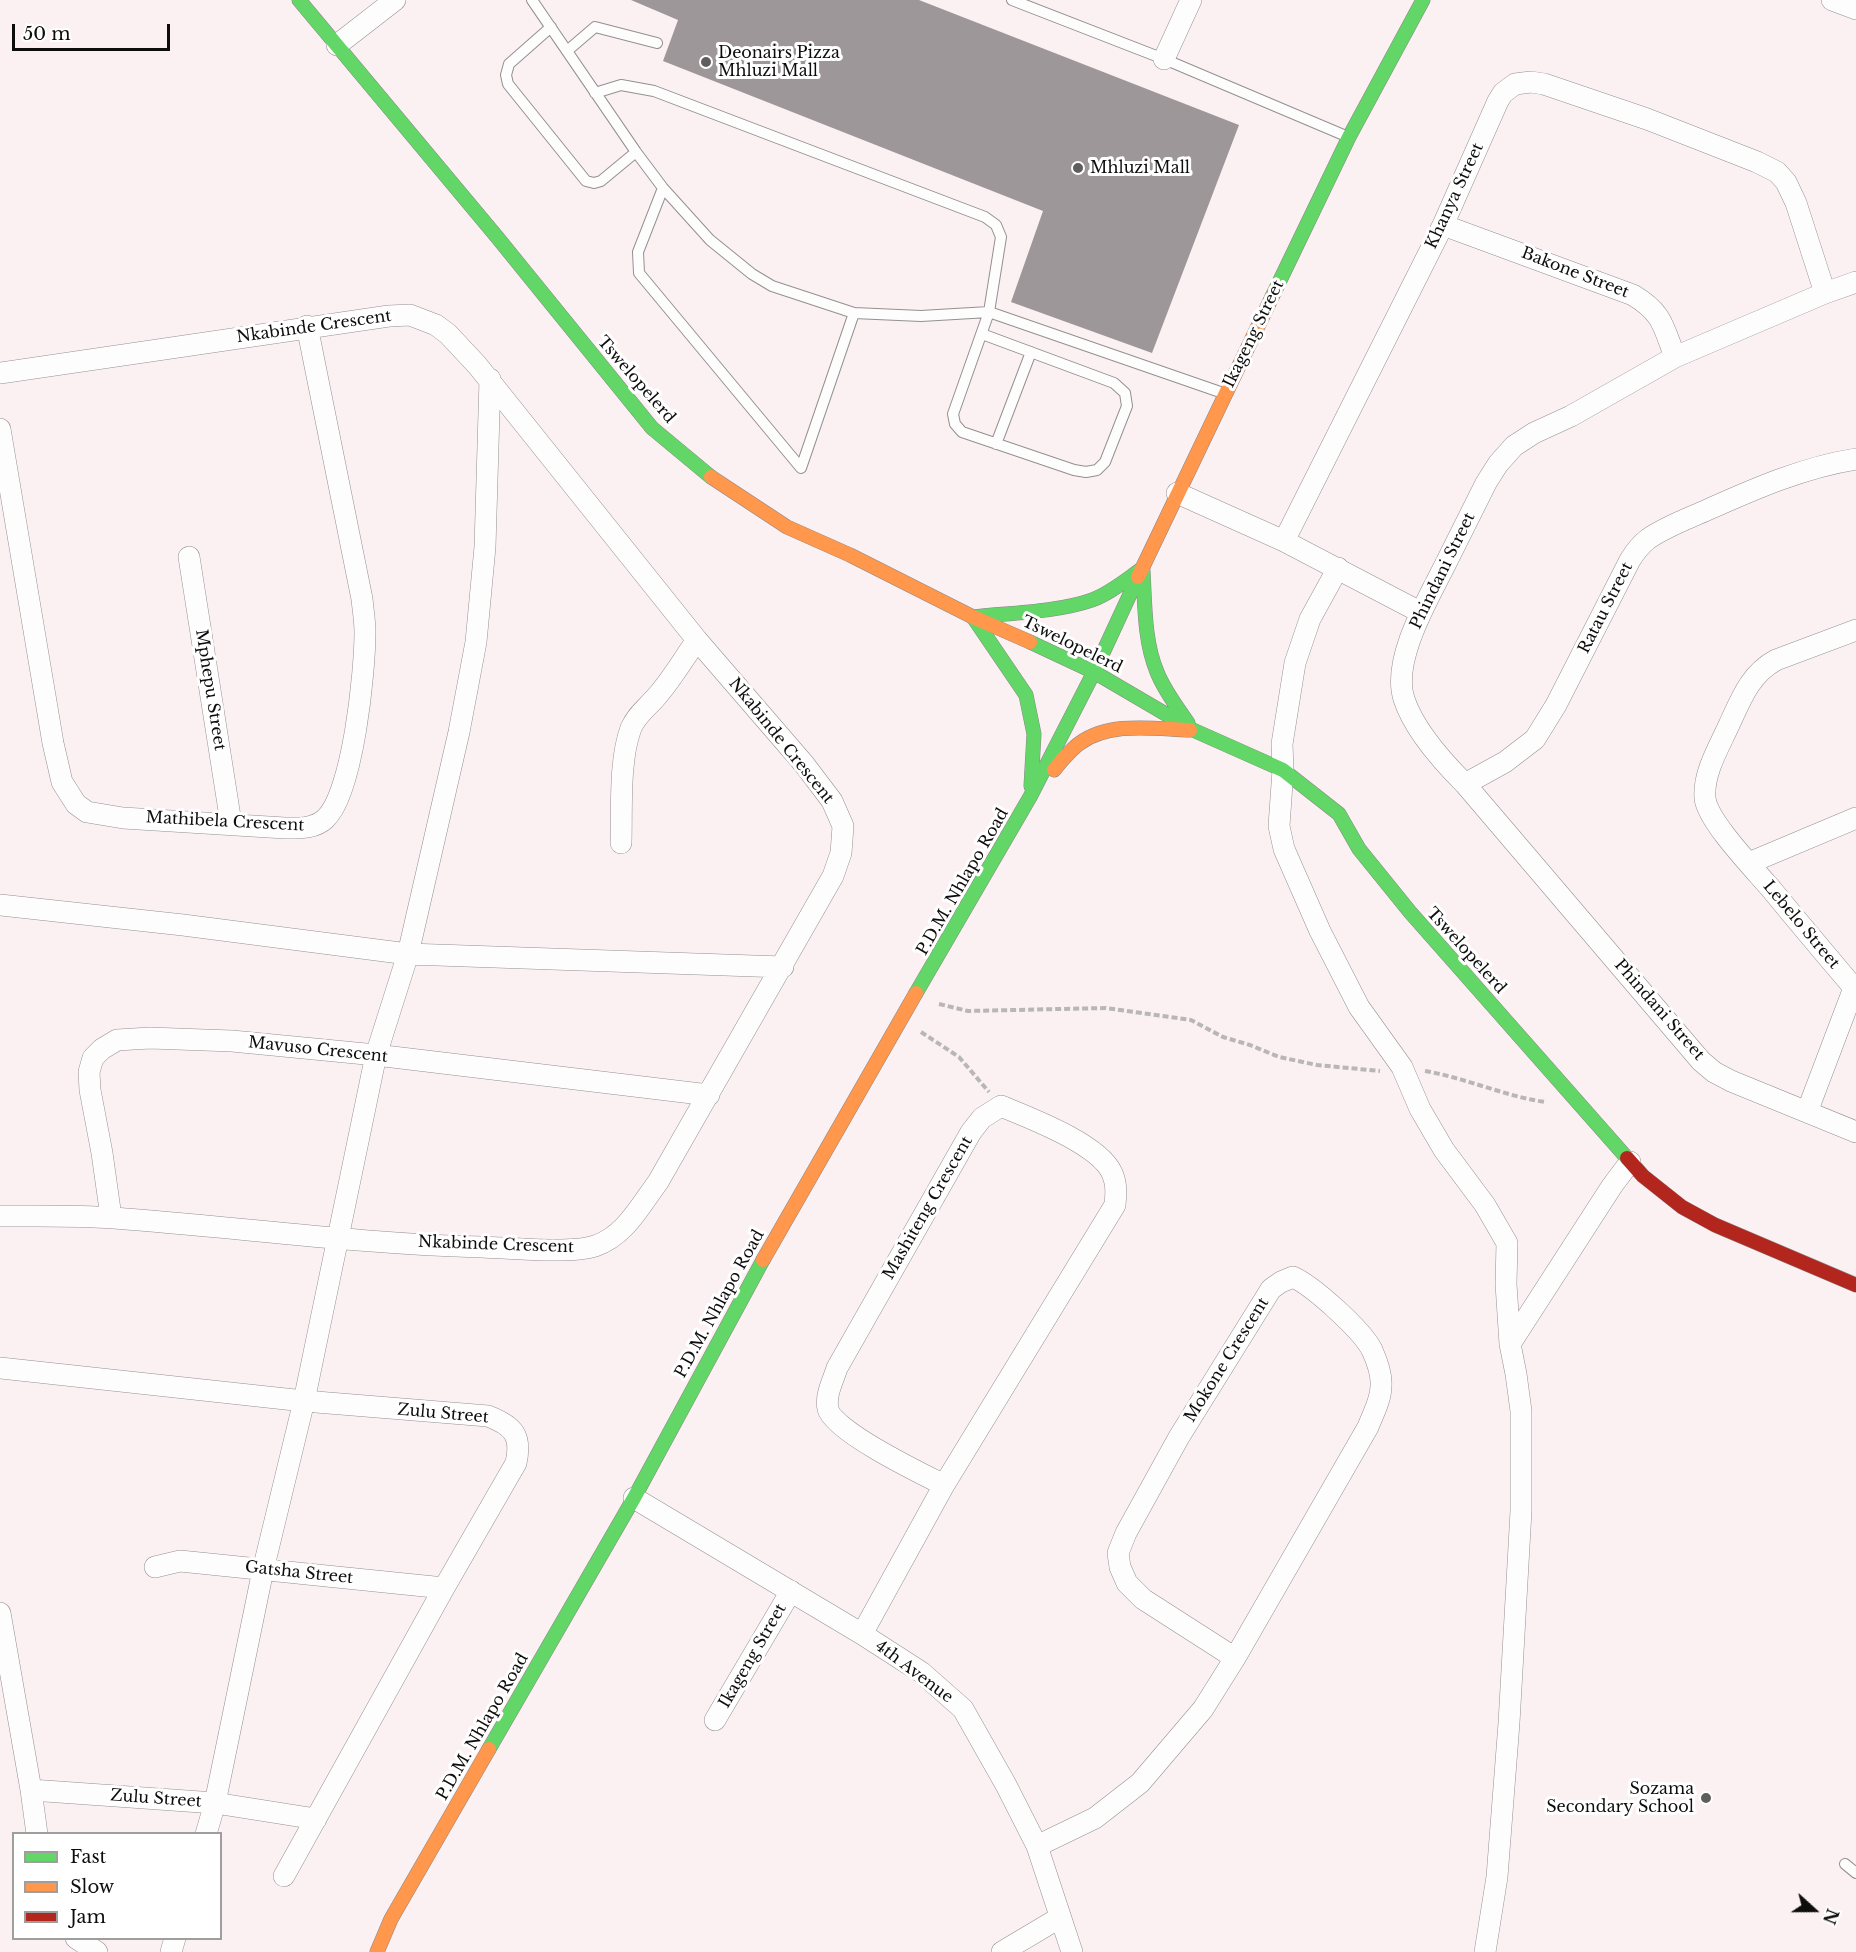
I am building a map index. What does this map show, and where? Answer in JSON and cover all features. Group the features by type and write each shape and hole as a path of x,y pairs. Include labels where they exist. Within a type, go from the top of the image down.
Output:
{"street":[{"name":"Tswelopelerd","path":"299,0 652,428 721,485 787,527 850,555 973,617 1094,672 1193,730 1283,770 1339,814 1359,849 1410,912 1643,1176 1664,1194 1699,1216 1751,1241 1856,1285"},
{"path":"337,45 395,0"},
{"path":"1164,59 1191,0"},
{"name":"Ikageng Street","path":"1094,672 1349,137 1423,0"},
{"path":"1832,0 1856,9"},
{"name":"Khanya Street","path":"1284,541 1443,225 1503,93 1515,84 1522,82 1544,84 1647,119 1777,172 1786,182 1797,203 1825,293"},
{"name":"Bakone Street","path":"1443,225 1633,295 1647,303 1659,315 1676,357"},
{"name":"Phindani Street","path":"1856,282 1676,357 1514,446 1486,483 1420,612 1405,655 1402,677 1403,696 1410,714 1440,760 1465,784 1701,1061 1714,1072 1731,1081 1856,1132"},
{"name":"Nkabinde Crescent","path":"0,373 307,326 389,316 410,315 436,325 448,334 490,379 697,640 804,764 832,801 843,826 842,853 833,876 783,967 658,1182 626,1226 613,1238 592,1247 564,1249 468,1246 337,1238 111,1217 0,1215"},
{"name":"Mathibela Crescent","path":"0,429 53,743 63,782 76,804 87,812 98,815 285,828 306,828 318,824 326,819 340,798 346,779 360,696 365,631 362,599 307,326"},
{"path":"206,1832 262,1570 304,1401 376,1055 408,954 439,827 476,642 485,537 490,379"},
{"name":"Ratau Street","path":"1465,784 1505,762 1535,739 1582,656 1630,560 1642,544 1668,528 1753,490 1824,466 1856,459"},
{"path":"1178,493 1284,541 1420,612"},
{"name":"Mphepu Street","path":"189,557 231,823"},
{"path":"1030,798 1034,734 1026,695 973,617 1042,610 1091,600 1108,592 1143,568"},
{"path":"1143,568 1146,618 1156,668 1165,689 1193,730"},
{"path":"1338,568 1310,619 1295,663 1282,744 1283,770 1279,826 1284,849 1320,931 1359,1007 1402,1067 1420,1109 1444,1150 1485,1205 1507,1243 1506,1284 1510,1344 1521,1411 1521,1511 1498,1865 1485,1952"},
{"name":"Lebelo Street","path":"1855,988 1720,827 1706,802 1705,787 1716,753 1755,675 1765,666 1802,649 1856,630"},
{"path":"621,843 624,773 631,728 637,717 656,698 697,640"},
{"name":"P.D.M. Nhlapo Road","path":"376,1952 397,1909 634,1498 772,1243 1030,798 1094,672"},
{"path":"1030,798 1065,757 1083,741 1115,731 1193,730"},
{"name":"Lebelo Street","path":"1749,863 1856,818"},
{"path":"0,905 183,925 408,954 783,967"},
{"path":"1807,1112 1855,988"},
{"name":"Mavuso Crescent","path":"111,1217 89,1072 93,1058 117,1040 150,1038 232,1041 376,1055 709,1095"},
{"path":"862,1634 944,1485 1115,1205 1116,1186 1111,1171 1094,1152 1053,1128 1001,1106"},
{"name":"Mashiteng Crescent","path":"944,1485 874,1448 838,1423 828,1411 828,1395 837,1368 971,1132 982,1118 1001,1106"},
{"path":"1510,1344 1612,1186 1630,1162"},
{"name":"Mokone Crescent","path":"1038,1846 1095,1818 1140,1783 1203,1709 1235,1658 1368,1427 1381,1388 1380,1372 1371,1348 1325,1299 1305,1283 1293,1278 1271,1289 1179,1437 1126,1533 1118,1553 1120,1567 1127,1583 1143,1599 1235,1658"},
{"name":"Zulu Street","path":"0,1368 304,1401 488,1416 504,1422 515,1433 520,1446 516,1463 284,1876"},
{"name":"4th Avenue","path":"634,1498 862,1634 921,1672 963,1709 1038,1846 1059,1918 1072,1952"},
{"name":"Gatsha Street","path":"155,1567 180,1561 444,1588"},
{"name":"Ikageng Street","path":"716,1720 791,1591"},
{"path":"0,1618 37,1832"},
{"name":"Zulu Street","path":"31,1790 214,1803 316,1819"},
{"path":"1002,1952 1059,1918"},
{"path":"79,1940 97,1952"}],"lane":[{"path":"532,0 663,188 710,240 752,274 772,286 854,313 921,316 990,312 1225,394"},
{"path":"1012,0 1164,59 1349,137"},
{"path":"550,27 509,63 506,75 508,84 586,181 594,183 601,181 636,152"},
{"path":"567,51 595,27 657,43"},
{"path":"595,93 621,85 654,91 985,217 996,225 1001,237 990,312 982,334 953,414 955,424 962,432 1074,470 1086,472 1096,470 1105,462 1127,406 1125,393 1114,383 982,334"},
{"path":"663,188 638,252 639,273 801,468 854,313"},
{"path":"996,444 1031,352"},
{"path":"1845,1864 1856,1873"}],"path":[{"path":"915,999 968,1011 1107,1008 1180,1018 1191,1020 1223,1037 1279,1057 1317,1065 1378,1072 1402,1067 1452,1075 1488,1088 1538,1101 1580,1102"},
{"path":"903,1019 959,1057 1001,1106"}],"building":[{"name":"Mhluzi Mall","path":"631,0 919,0 1239,125 1152,353 1011,302 1043,211 663,61 678,20"}],"traffic: fast":[{"path":"299,0 497,237 652,428 711,477"},
{"path":"1272,297 1349,137 1423,0"},
{"path":"1031,786 1034,734 1026,695 973,617 1049,610 1079,604 1106,594 1143,568"},
{"path":"1143,571 1146,622 1153,660 1163,685 1188,723"},
{"path":"916,993 1030,797 1094,672 1138,577"},
{"path":"1030,642 1094,672 1193,730 1283,770 1339,814 1359,849 1410,912 1627,1158"},
{"path":"489,1749 634,1498 763,1260"}],"traffic: slow":[{"path":"1138,577 1272,297"},
{"path":"711,477 787,527 1030,642"},
{"path":"1054,770 1076,746 1092,736 1105,732 1133,728 1190,730"},
{"path":"763,1260 916,993"},
{"path":"377,1952 391,1919 489,1749"}],"traffic: jam":[{"path":"1627,1158 1643,1176 1682,1207 1715,1225 1856,1285"}],"place":[{"name":"Deonairs Pizza Mhluzi Mall","path":"706,62"},
{"name":"Mhluzi Mall","path":"1078,168"},
{"name":"Sozama Secondary School","path":"1706,1798"}]}
